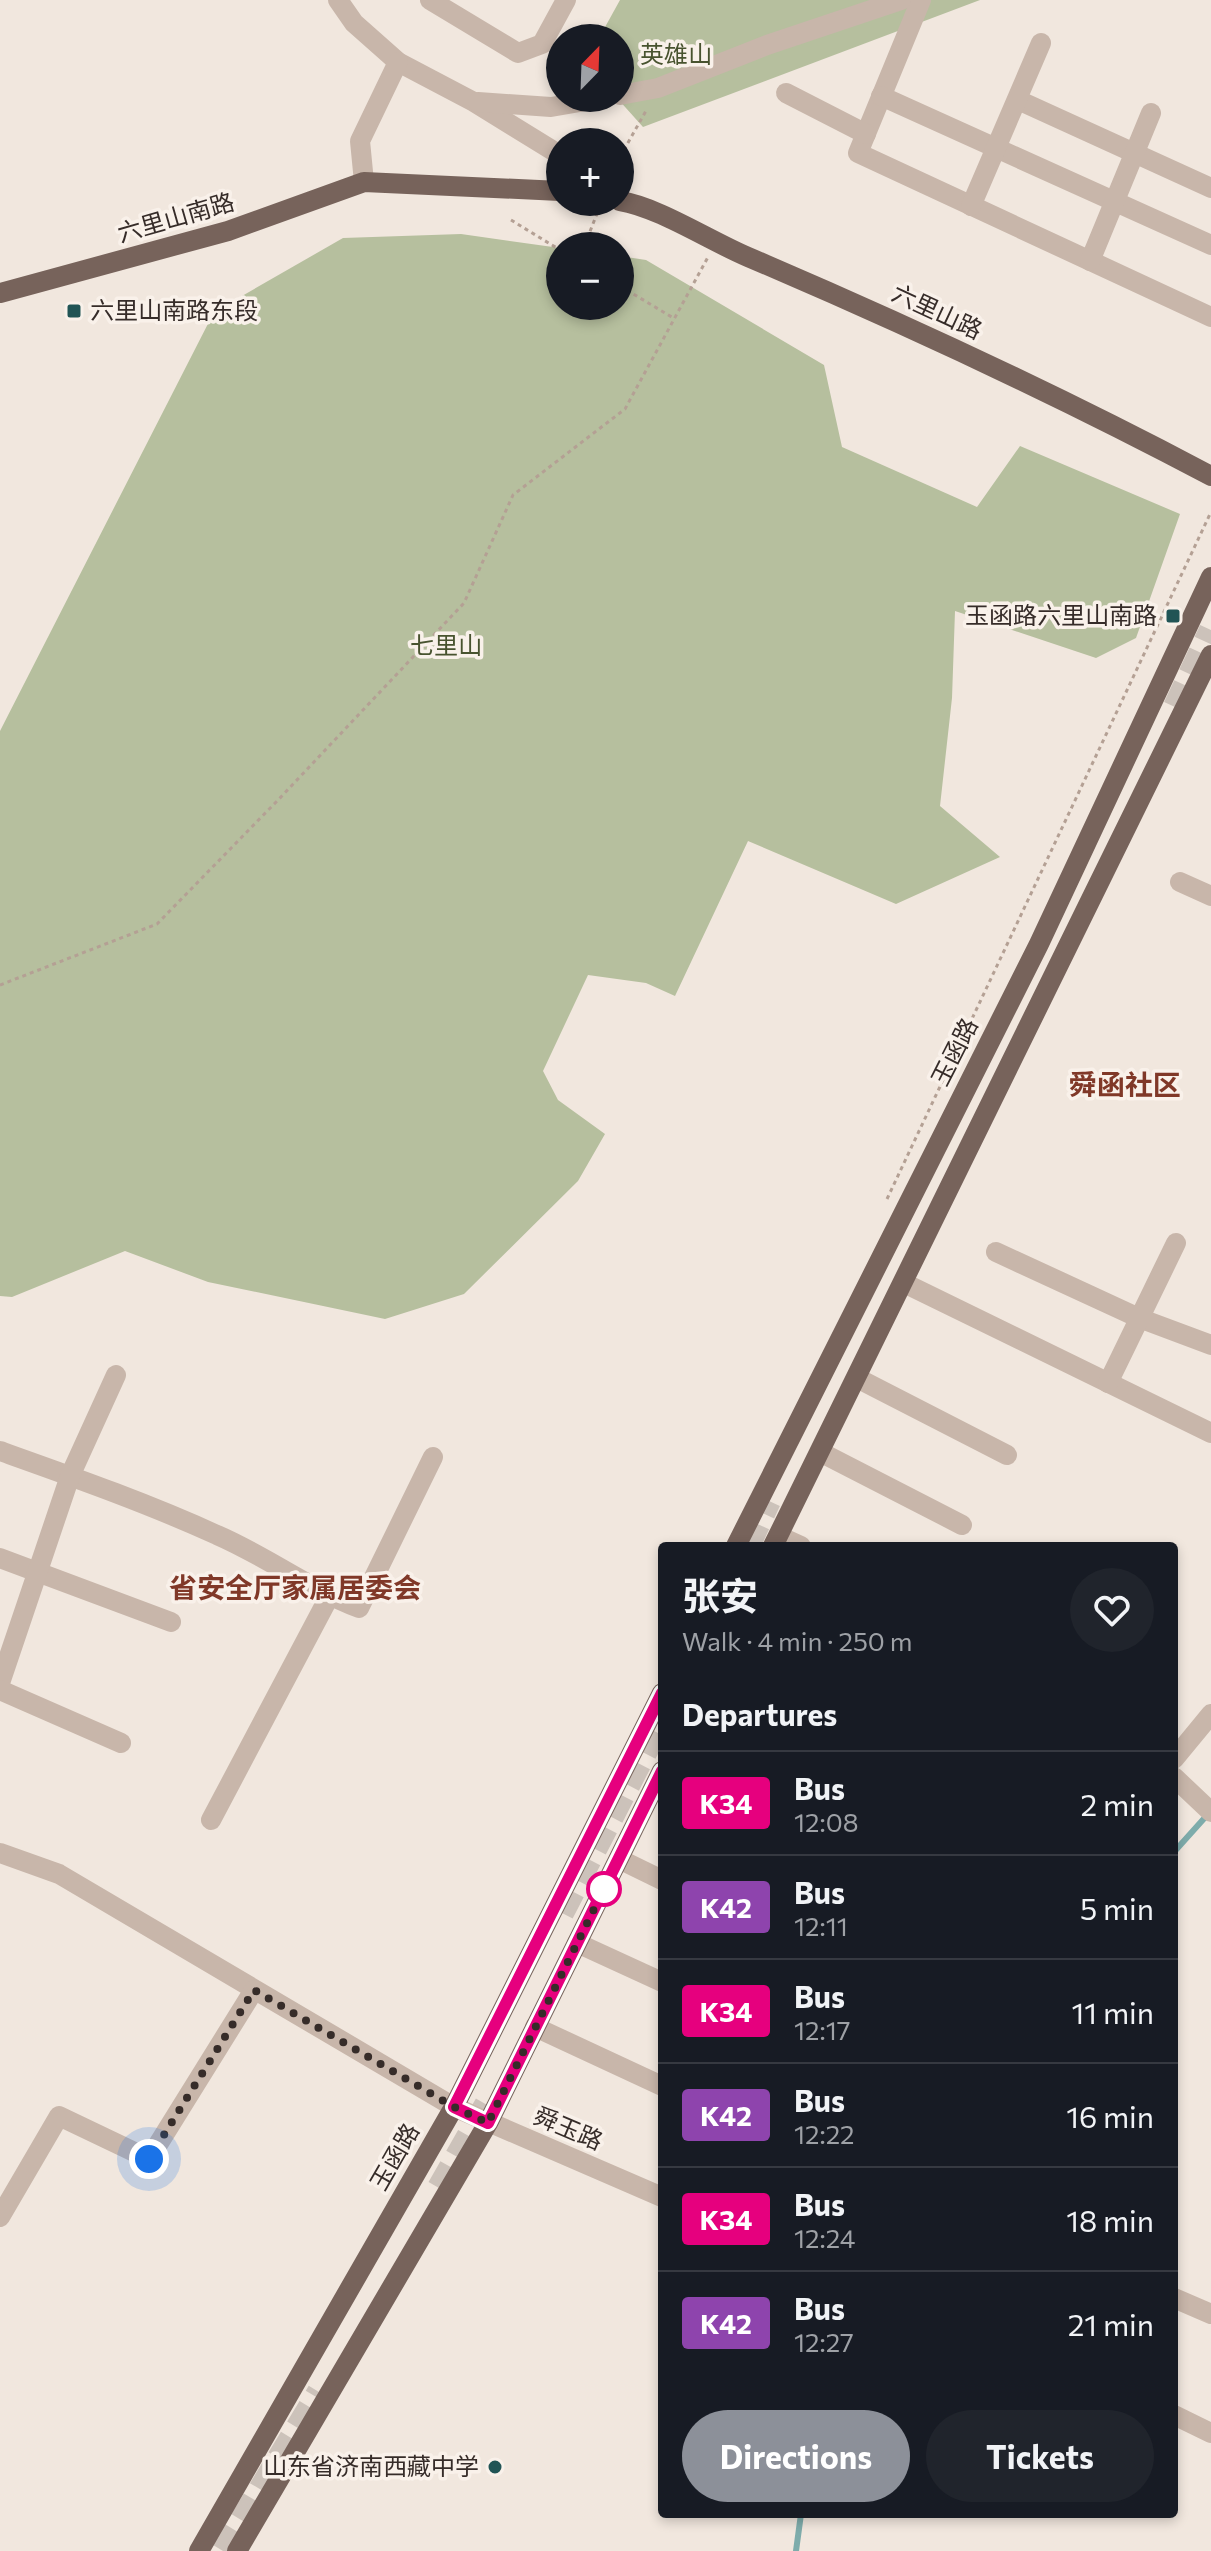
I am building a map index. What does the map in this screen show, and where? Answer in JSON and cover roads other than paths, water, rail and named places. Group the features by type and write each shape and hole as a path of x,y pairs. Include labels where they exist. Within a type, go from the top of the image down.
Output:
{"main road":[{"path":"364,182 546,190"},
{"name":"六里山南路","path":"0,293 228,231 364,182"},
{"name":"六里山路","path":"634,203 716,244 869,309 1114,425 1211,476"},
{"name":"玉函路","path":"738,1542 1039,944 1211,577"},
{"path":"776,1541 1211,655"},
{"name":"玉函路","path":"199,2551 454,2107 658,1701"},
{"path":"237,2551 488,2123 658,1780"}],"street":[{"path":"338,0 354,23 398,62 474,102 546,146"},
{"path":"430,0 518,53 542,44 566,0"},
{"path":"634,92 658,88 767,45 901,0"},
{"path":"921,0 858,153 1211,317"},
{"path":"971,206 1041,43"},
{"path":"364,182 360,141 398,62"},
{"path":"786,93 866,134"},
{"path":"881,96 1211,245"},
{"path":"1018,100 1211,188"},
{"path":"474,102 546,107"},
{"path":"1090,261 1151,113"},
{"path":"1180,882 1211,896"},
{"path":"1108,1383 1176,1243"},
{"path":"996,1252 1139,1318 1211,1345"},
{"path":"904,1283 1211,1433"},
{"path":"0,1683 70,1476 116,1375"},
{"path":"857,1378 1007,1455"},
{"path":"0,1451 220,1536 329,1597 359,1608 433,1457"},
{"path":"820,1452 962,1525"},
{"path":"0,1558 171,1622"},
{"path":"211,1820 329,1597"},
{"path":"0,1690 121,1743"},
{"path":"1178,1754 1211,1714"},
{"path":"1178,1781 1211,1812"},
{"name":"舜玉路","path":"0,1853 59,1874 454,2107 658,2195"},
{"path":"619,1859 658,1878"},
{"path":"577,1943 658,1980"},
{"path":"0,2217 59,2116 149,2159 254,1990"},
{"path":"535,2027 658,2084"},
{"path":"1178,2300 1211,2314"},
{"path":"1178,2417 1211,2433"}],"waterway":[{"path":"1178,1848 1209,1813"},
{"path":"796,2551 800,2518"}],"tunnel":[{"path":"1175,707 1211,630"},
{"path":"750,1542 769,1501"},
{"path":"562,1913 658,1728"},
{"path":"439,2188 490,2098"},
{"path":"223,2551 319,2392"}],"place":[{"name":"六里山南路东段","path":"74,311"},
{"name":"玉函路六里山南路","path":"1173,616"},
{"name":"山东省济南西藏中学","path":"495,2467"}],"district":[{"name":"舜函社区","path":"1125,1085"},
{"name":"省安全厅家属居委会","path":"295,1588"}],"park label":[{"name":"英雄山","path":"676,55"},
{"name":"七里山","path":"446,646"}]}
